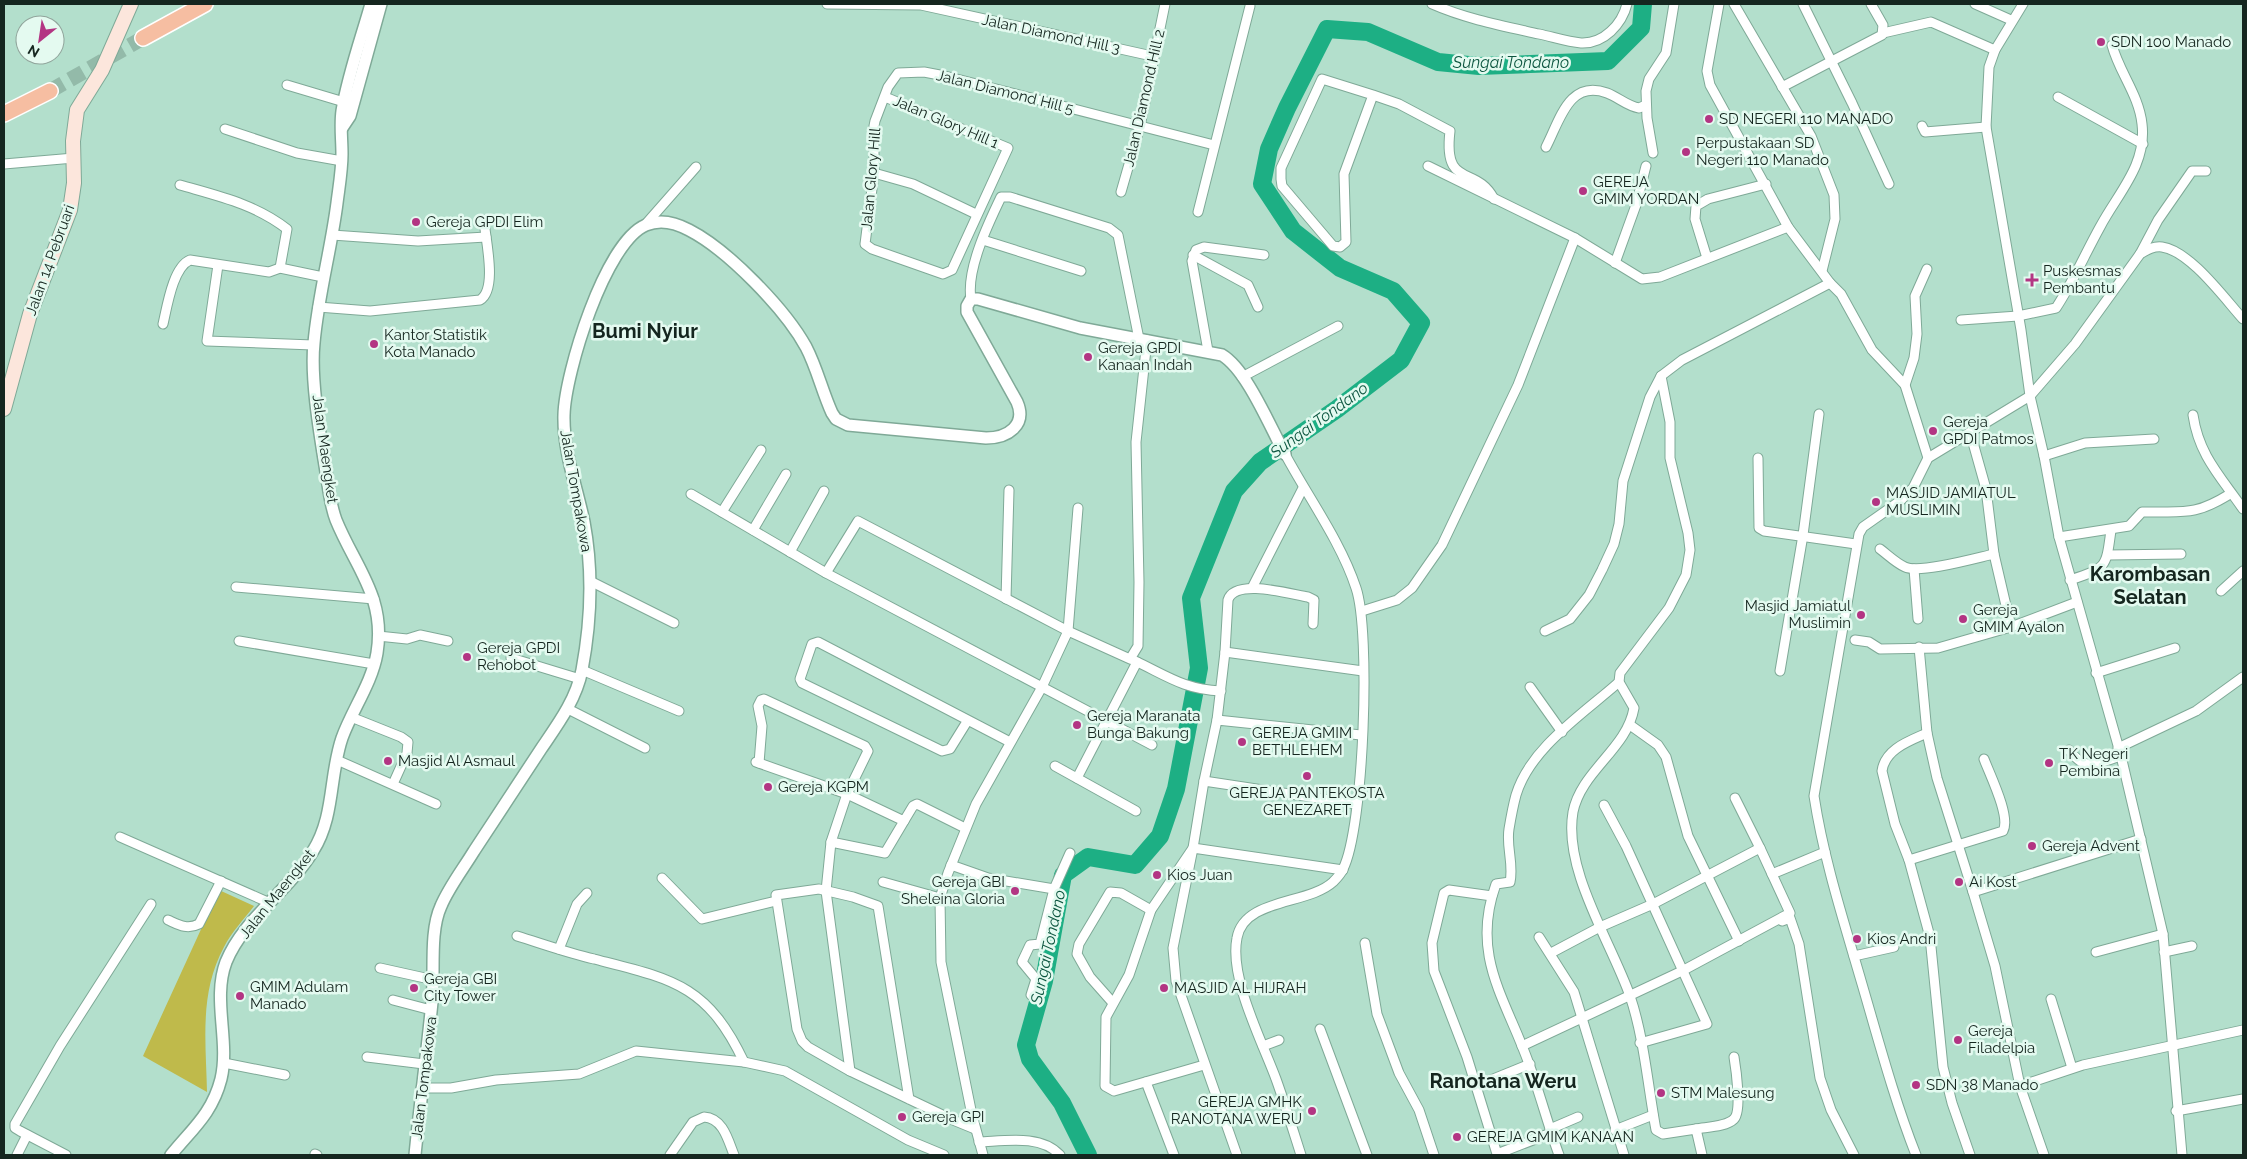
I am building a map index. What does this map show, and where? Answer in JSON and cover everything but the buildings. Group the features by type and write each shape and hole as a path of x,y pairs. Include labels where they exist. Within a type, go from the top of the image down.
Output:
{"highway":[{"path":"143,38 205,4"},
{"path":"4,114 50,92"}],"main road":[{"name":"Jalan 14 Pebruari","path":"4,409 30,314 67,222 72,198 73,141 77,110 110,52 131,4"}],"street":[{"name":"Jalan Maengket","path":"171,1155 204,1117 219,1085 224,1063 222,986 226,963 240,939 306,862 318,843 330,806 341,741 374,664 378,636 374,599 334,512 326,475 313,345 323,277 332,235 342,161 344,102 371,4"},
{"path":"342,128 350,116 381,4"},
{"name":"Jalan Diamond Hill 3","path":"827,4 921,4 1152,56"},
{"name":"Jalan Diamond Hill 2","path":"1121,192 1140,126 1152,56 1165,4"},
{"path":"1432,4 1487,22 1582,43 1600,39 1616,28 1624,16 1627,4"},
{"path":"1653,153 1646,105 1649,80 1666,53 1674,4"},
{"path":"1719,4 1707,71 1710,85 1788,227 1847,303 1858,328 1872,350 1906,385 1928,458"},
{"path":"1734,4 1811,136 1834,195 1834,219 1822,271"},
{"path":"1803,4 1833,61 1889,184"},
{"path":"1871,4 1883,25 1883,33"},
{"path":"1975,4 2012,20"},
{"path":"2023,4 1995,50 1989,67 1986,127 2030,396 2044,456 2059,537 2096,673 2120,752 2163,934 2173,1044 2176,1111 2182,1155"},
{"path":"1198,212 1250,6"},
{"path":"1782,87 1883,33 1931,22 1995,50"},
{"path":"1960,320 2018,316 2056,308 2100,226 2130,179 2143,144 2142,122 2137,104 2115,56 2112,45"},
{"name":"Jalan Diamond Hill 5","path":"885,97 898,72 924,72 965,80 1140,126"},
{"path":"1373,95 1344,174 1346,242 1340,246 1333,246 1282,186 1281,168 1322,79 1373,95 1399,104 1450,131 1448,156 1451,162 1460,173 1489,188 1494,199"},
{"path":"287,84 344,102"},
{"path":"1546,146 1573,97 1581,91 1598,90 1638,108 1646,105"},
{"name":"Jalan Glory Hill 1","path":"885,97 1008,148"},
{"name":"Jalan Glory Hill","path":"885,97 874,126 874,173 865,244 872,249 946,274 952,270 976,214 1008,148"},
{"path":"2058,97 2143,144"},
{"path":"1140,126 1214,145"},
{"path":"1922,126 1925,132 1986,127"},
{"path":"225,129 291,151 342,161"},
{"path":"4,164 74,158"},
{"path":"1428,166 1575,238 1642,279 1652,280 1788,227"},
{"path":"1615,263 1634,210 1646,166"},
{"path":"644,226 696,167"},
{"path":"1916,1155 1895,1101 1824,852 1814,796 1856,544 1863,527 1900,502 1913,488 1928,458 2030,396 2075,344 2140,254 2158,220 2192,172 2206,171"},
{"path":"874,173 918,187 976,214"},
{"path":"1707,258 1695,219 1696,206 1708,199 1766,184"},
{"path":"180,185 243,204 264,213 284,227 287,231 280,268"},
{"path":"644,226 665,222 677,225 712,243 731,258 785,317 804,344 832,413 839,421 848,425 986,438 1006,434 1016,428 1020,417 1019,405 967,312 967,306 971,299 971,274 1000,199 1005,196 1112,230 1120,241 1128,291 1143,339 1136,442 1139,582 1138,646 1109,720 1077,778"},
{"path":"318,307 370,312 480,300 487,294 490,280 484,220"},
{"name":"Jalan Tompakowa","path":"415,1155 434,980 436,922 443,902 568,709 581,674 590,581 584,524 564,430 566,386 576,348 612,264 625,242 644,226"},
{"path":"332,235 418,241 486,236"},
{"path":"1362,611 1397,600 1412,588 1442,545 1518,386 1575,238"},
{"path":"983,240 1080,271"},
{"path":"1208,351 1192,261 1193,255 1199,248 1204,247 1264,255"},
{"path":"2140,254 2157,247 2180,254 2243,319"},
{"path":"1193,255 1248,285 1258,307"},
{"path":"163,324 173,285 184,264 192,260 269,272 280,268 323,277"},
{"path":"218,265 207,340 313,345"},
{"path":"1906,385 1914,358 1917,334 1915,296 1927,269"},
{"path":"1545,632 1570,619 1589,595 1602,570 1620,524 1623,481 1650,397 1661,376 1682,360 1830,283"},
{"path":"971,299 986,301 1080,328 1208,351 1226,357 1242,377 1348,566 1362,611 1362,735 1356,804 1343,870 1334,881 1317,892 1260,910 1245,922 1237,937 1241,987 1301,1155"},
{"path":"1242,377 1338,326"},
{"path":"1559,1155 1530,1064 1492,972 1486,948 1492,896 1497,882 1508,884 1511,880 1512,862 1508,834 1516,793 1532,763 1544,747 1618,682 1620,673 1669,608 1686,575 1690,550 1688,533 1670,458 1670,422 1661,376"},
{"path":"1780,671 1803,535 1819,414"},
{"path":"2193,415 2196,437 2230,494 2243,509"},
{"path":"1970,432 1986,489 1994,554 2011,627"},
{"path":"2044,456 2085,444 2154,439"},
{"path":"722,512 761,450"},
{"path":"1758,458 1759,528 1856,544"},
{"path":"753,530 786,474"},
{"path":"1252,588 1303,488"},
{"path":"1006,599 1009,490"},
{"path":"790,552 824,491"},
{"path":"691,494 826,573 1042,687 1109,720 1152,745"},
{"path":"2059,537 2129,526 2142,512 2195,511 2212,505 2230,494"},
{"path":"983,1155 975,1129 942,962 940,898 965,828 976,804 1042,687 1068,631 1078,508"},
{"path":"826,573 858,521 1068,631 1134,660 1164,677 1190,688 1221,692"},
{"path":"2070,580 2096,572 2102,567 2108,555 2111,530"},
{"path":"1880,549 1906,568 1914,569 1941,566 1994,554"},
{"path":"2108,555 2181,554"},
{"path":"1914,569 1918,619"},
{"path":"2221,591 2243,571"},
{"path":"590,581 674,623"},
{"path":"236,587 374,599"},
{"path":"1237,1155 1179,994 1174,965 1176,931 1217,720 1230,596 1241,588 1252,588 1312,598 1314,603 1313,624"},
{"path":"1855,640 1869,642 1880,648 1938,648 2011,627 2077,602"},
{"path":"378,636 407,639 420,635 448,641"},
{"path":"239,641 374,664"},
{"path":"968,720 950,749 942,751 802,683 800,679 812,644 818,642 968,720 1010,742"},
{"path":"1919,647 1927,733 1937,778 1959,844 1995,966 2020,1086 2044,1155"},
{"path":"2096,673 2175,648"},
{"path":"1225,652 1363,670"},
{"path":"512,658 581,674 679,711"},
{"path":"2069,750 2077,761 2087,765 2120,752 2196,711 2243,677"},
{"path":"1618,682 1634,708 1630,725 1584,787 1573,812 1572,832 1578,870 1630,996 1656,1130 1660,1133 1696,1129 1732,1120 1737,1115 1734,1057"},
{"path":"1530,687 1562,732"},
{"path":"850,1071 826,891 831,842 847,794 868,751 865,746 761,700 758,706 762,726 756,762 847,794 904,821"},
{"path":"568,709 645,748"},
{"path":"351,717 408,742 407,753 393,784"},
{"path":"1217,720 1362,735"},
{"path":"1630,725 1658,745 1666,757 1688,836 1738,941"},
{"path":"1927,733 1901,744 1888,757 1882,768 1895,824 1909,860 1930,937 1945,1075 1970,1155"},
{"path":"1909,860 2002,831 2005,814 1984,759"},
{"path":"337,760 436,804"},
{"path":"1055,766 1136,811"},
{"path":"1204,781 1356,804"},
{"path":"1522,1046 1682,971 1790,913 1735,798"},
{"path":"831,842 885,853 912,807 917,804 965,828"},
{"path":"1604,805 1653,904 1707,1024 1640,1042"},
{"path":"120,837 270,903"},
{"path":"1973,892 2142,839"},
{"path":"1193,848 1343,870"},
{"path":"1193,848 1151,910 1134,964 1106,1017 1105,1086 1114,1091 1204,1065"},
{"path":"1551,953 1600,927 1653,904 1760,848"},
{"path":"1772,874 1824,852"},
{"path":"1031,995 1036,979 1022,962 1030,945 1040,944 1054,889 1070,853"},
{"path":"951,865 988,878 1054,889"},
{"path":"662,878 702,919 776,901"},
{"path":"168,920 190,927 199,924 221,881"},
{"path":"883,882 940,898"},
{"path":"910,1099 879,908 871,902 811,889 776,895 800,1037 808,1047 850,1071 910,1099 975,1129"},
{"path":"1492,896 1446,891 1432,943 1434,971 1476,1086 1496,1155 1578,1117"},
{"path":"1113,1003 1084,968 1077,954 1079,944 1110,892 1121,894 1151,910"},
{"path":"559,949 577,904 587,893"},
{"path":"66,1155 15,1128 15,1124 60,1046 151,904"},
{"path":"1762,928 1788,918 1793,922 1799,944 1820,1078 1831,1110 1854,1155"},
{"path":"2096,952 2163,934"},
{"path":"517,936 652,973 686,988 720,1019 733,1039 744,1062"},
{"path":"1539,937 1551,953 1574,992 1624,1155"},
{"path":"1365,943 1377,1014 1396,1064 1420,1110 1434,1155"},
{"path":"1854,956 1894,946"},
{"path":"2164,952 2192,946"},
{"path":"380,968 434,980"},
{"path":"2051,999 2072,1068"},
{"path":"393,1000 431,1010"},
{"path":"1320,1029 1367,1155"},
{"path":"2020,1086 2072,1068 2173,1044 2243,1030"},
{"path":"1263,1046 1279,1040"},
{"path":"421,1088 451,1088 496,1080 579,1074 636,1051 744,1062 785,1071 908,1140 944,1155"},
{"path":"367,1057 424,1064"},
{"path":"224,1063 285,1075"},
{"path":"1476,1086 1530,1064"},
{"path":"1146,1082 1174,1155"},
{"path":"2176,1111 2243,1099"},
{"path":"1615,1130 1653,1115"},
{"path":"670,1155 693,1122 704,1116 716,1121 726,1134 734,1155"},
{"path":"1696,1129 1702,1155"},
{"path":"17,1155 27,1135"},
{"path":"979,1142 1032,1141 1047,1146 1060,1155"}],"shaded area":[{"path":"219,890 254,906 227,942 216,964 211,982 207,1000 205,1036 207,1092 143,1056"}],"waterway":[{"name":"Sungai Tondano","path":"1088,1155 1062,1103 1030,1059 1026,1045 1044,981 1063,875 1088,857 1135,865 1160,836 1176,789 1199,668 1191,598 1234,491 1260,462 1337,409 1401,360 1421,323 1393,291 1340,268 1293,231 1262,184 1269,149 1287,108 1327,29 1368,32 1438,62 1479,66 1608,61 1641,28 1643,4"}],"tunnel":[{"path":"50,91 143,38"}],"place":[{"name":"SDN 100 Manado","path":"2101,42"},
{"name":"SD NEGERI 110 MANADO","path":"1709,119"},
{"name":"Perpustakaan SD Negeri 110 Manado","path":"1686,152"},
{"name":"GEREJA GMIM YORDAN","path":"1583,191"},
{"name":"Gereja GPDI Elim","path":"416,222"},
{"name":"Puskesmas Pembantu","path":"2032,280"},
{"name":"Kantor Statistik Kota Manado","path":"374,344"},
{"name":"Gereja GPDI Kanaan Indah","path":"1088,357"},
{"name":"Gereja GPDI Patmos","path":"1933,431"},
{"name":"MASJID JAMIATUL MUSLIMIN","path":"1876,502"},
{"name":"Masjid Jamiatul Muslimin","path":"1861,615"},
{"name":"Gereja GMIM Ayalon","path":"1963,619"},
{"name":"Gereja GPDI Rehobot","path":"467,657"},
{"name":"Gereja Maranata Bunga Bakung","path":"1077,725"},
{"name":"GEREJA GMIM BETHLEHEM","path":"1242,742"},
{"name":"Masjid Al Asmaul","path":"388,761"},
{"name":"TK Negeri Pembina","path":"2049,763"},
{"name":"GEREJA PANTEKOSTA GENEZARET","path":"1307,776"},
{"name":"Gereja KGPM","path":"768,787"},
{"name":"Gereja Advent","path":"2032,846"},
{"name":"Kios Juan","path":"1157,875"},
{"name":"Ai Kost","path":"1959,882"},
{"name":"Gereja GBI Sheleina Gloria","path":"1015,891"},
{"name":"Kios Andri","path":"1857,939"},
{"name":"Gereja GBI City Tower","path":"414,988"},
{"name":"MASJID AL HIJRAH","path":"1164,988"},
{"name":"GMIM Adulam Manado","path":"240,996"},
{"name":"Gereja Filadelpia","path":"1958,1040"},
{"name":"SDN 38 Manado","path":"1916,1085"},
{"name":"STM Malesung","path":"1661,1093"},
{"name":"GEREJA GMHK RANOTANA WERU","path":"1312,1111"},
{"name":"Gereja GPI","path":"902,1117"},
{"name":"GEREJA GMIM KANAAN","path":"1457,1137"}],"district":[{"name":"Bumi Nyiur","path":"645,331"},
{"name":"Karombasan Selatan","path":"2150,586"},
{"name":"Ranotana Weru","path":"1503,1081"}]}
